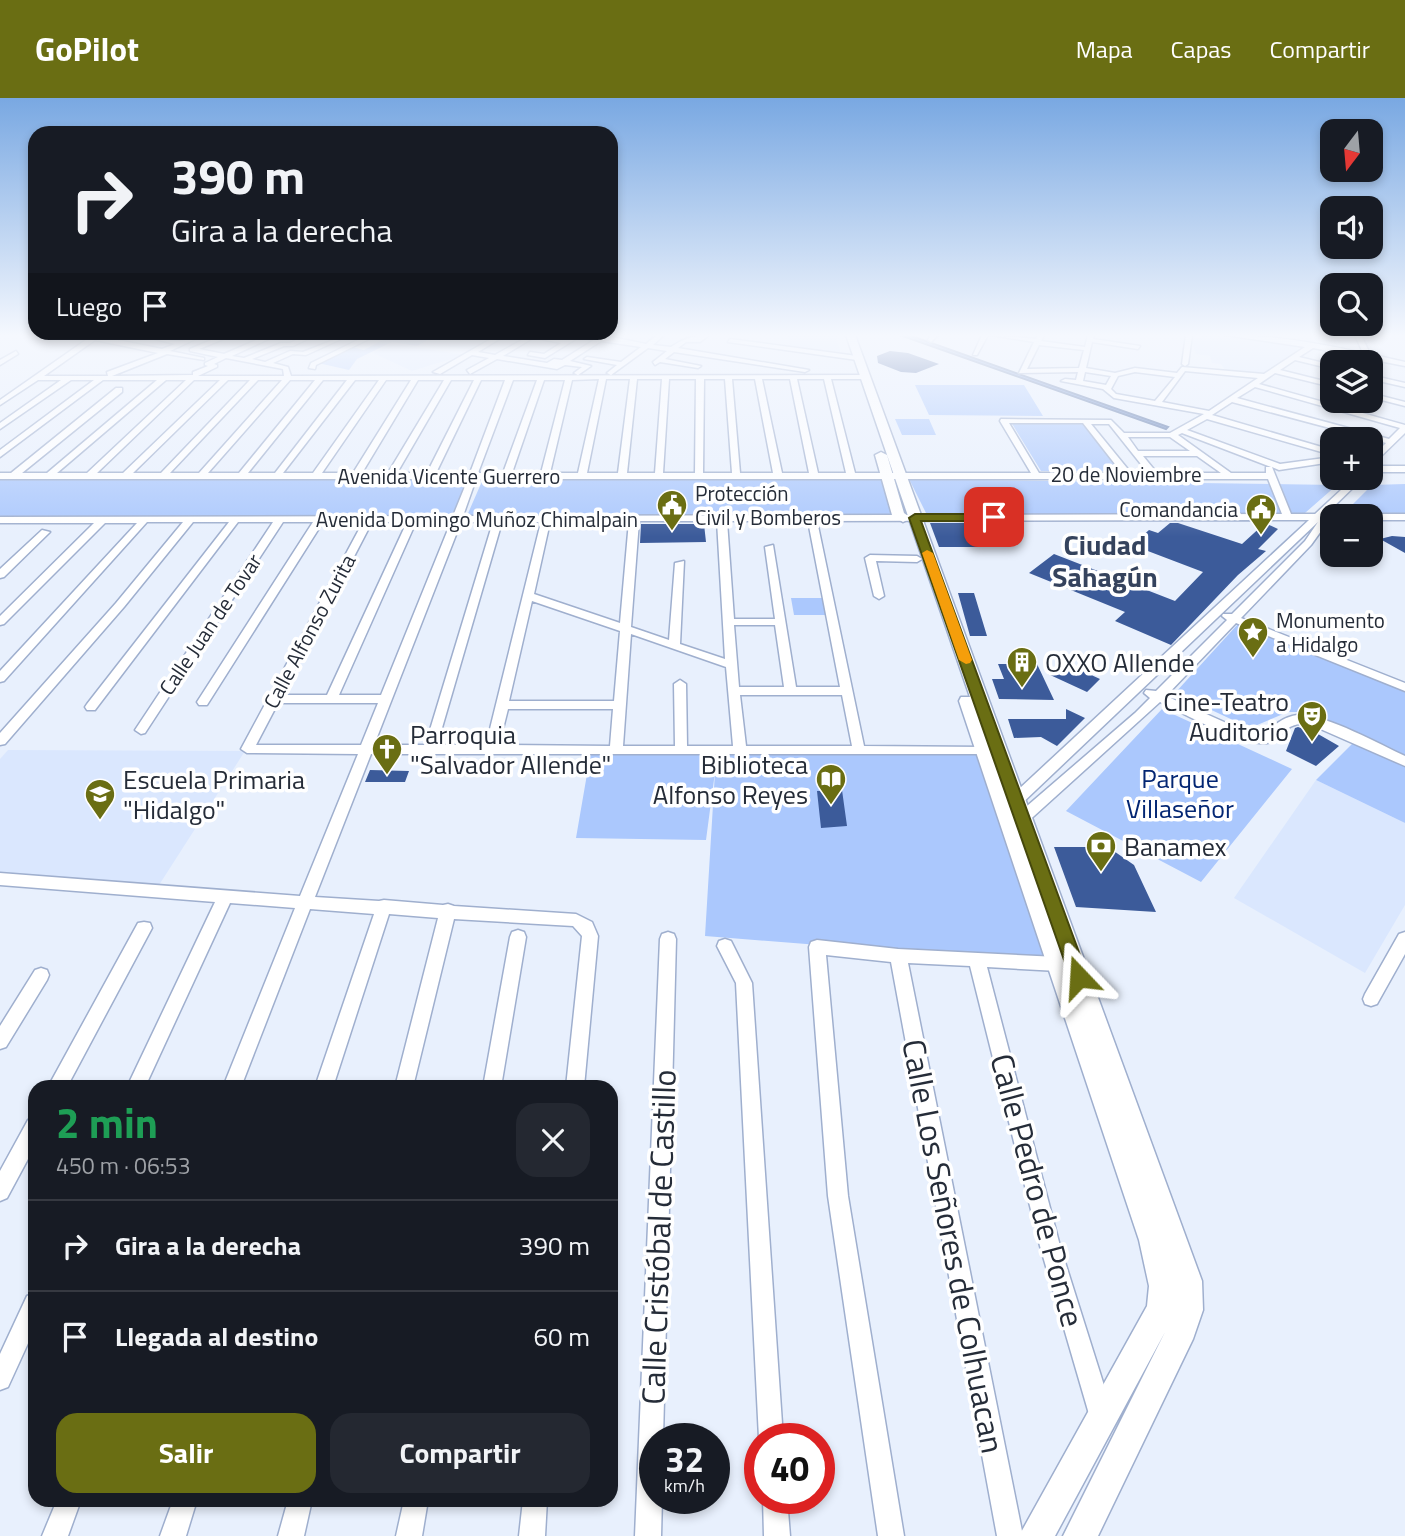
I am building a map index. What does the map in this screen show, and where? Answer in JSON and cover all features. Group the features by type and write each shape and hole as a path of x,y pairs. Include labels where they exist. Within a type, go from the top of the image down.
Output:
{"street":[{"path":"0,427 35,402"},
{"path":"0,454 70,402"},
{"path":"13,476 104,402"},
{"path":"50,476 129,402"},
{"path":"89,476 167,402"},
{"path":"125,475 199,402"},
{"path":"163,475 233,402"},
{"path":"201,476 266,402"},
{"path":"241,476 301,402"},
{"path":"277,476 329,402"},
{"path":"316,476 367,402"},
{"path":"356,476 401,402"},
{"path":"391,476 434,402"},
{"path":"430,476 467,402"},
{"path":"235,1080 457,519 498,402"},
{"path":"506,475 531,402"},
{"path":"545,475 566,402"},
{"path":"582,475 598,402"},
{"path":"622,475 631,402"},
{"path":"659,475 661,402"},
{"path":"699,475 700,402"},
{"path":"731,402 736,475"},
{"path":"763,402 778,475"},
{"path":"800,402 814,475"},
{"path":"831,402 851,475"},
{"path":"868,402 1170,1261 1161,1310 1036,1536"},
{"path":"1139,402 1156,408 1208,415 1320,449"},
{"path":"1156,408 1158,402"},
{"path":"1176,433 1227,402"},
{"path":"1242,402 1326,427"},
{"path":"1316,402 1405,427 1383,450"},
{"path":"1036,475 1004,421 1109,422 1153,474"},
{"path":"1085,421 1127,474"},
{"path":"1176,433 1227,474"},
{"path":"1122,435 1176,433 1272,469 1287,516"},
{"path":"1383,441 1390,442"},
{"path":"1136,453 1199,454"},
{"name":"20 de Noviembre","path":"893,474 1227,474 1320,461"},
{"path":"1383,467 1405,468"},
{"name":"Avenida Vicente Guerrero","path":"0,476 893,474"},
{"path":"1336,504 1348,490"},
{"name":"Avenida Domingo Muñoz Chimalpain","path":"0,520 1320,516"},
{"path":"1383,517 1405,517"},
{"path":"812,518 859,751"},
{"path":"909,518 917,559 984,751 1014,814 1058,964 1170,1261 1187,1281 1188,1310 1178,1339 1080,1536"},
{"path":"0,622 103,519"},
{"path":"0,678 145,519"},
{"path":"4,738 191,519"},
{"name":"Calle Juan de Tovar","path":"91,707 236,519"},
{"name":"Calle Juan de Tovar","path":"141,730 280,519"},
{"name":"Calle Alfonso Zurita","path":"203,702 320,519"},
{"name":"Calle Alfonso Zurita","path":"367,750 247,749 369,519"},
{"path":"331,699 413,519"},
{"path":"432,743 498,519"},
{"path":"493,747 546,519"},
{"path":"616,748 634,519"},
{"path":"722,519 733,691 740,749"},
{"path":"0,531 13,520"},
{"path":"1014,814 1168,658 1295,538 1320,520"},
{"path":"1014,814 1139,716 1308,543 1320,524"},
{"path":"0,575 45,532"},
{"path":"1295,538 1308,543"},
{"path":"770,547 790,690"},
{"path":"879,596 870,558 917,559"},
{"path":"674,646 680,564"},
{"path":"529,596 732,665"},
{"path":"1217,612 1405,687"},
{"path":"729,622 781,622"},
{"path":"1168,658 1187,667"},
{"path":"680,684 681,749"},
{"path":"1137,688 1249,738 1267,739 1284,721 1303,718 1318,722 1405,761"},
{"path":"733,691 846,691"},
{"path":"273,699 386,699"},
{"path":"501,705 620,705"},
{"path":"367,750 493,747 984,751"},
{"path":"0,879 305,903 576,920 586,927 590,936 576,1080"},
{"path":"139,1080 225,897"},
{"path":"326,1080 384,906"},
{"path":"406,1080 448,910"},
{"path":"61,1080 144,928"},
{"path":"493,1080 518,937"},
{"name":"Calle Cristóbal de Castillo","path":"648,1536 668,939"},
{"path":"1371,999 1405,939"},
{"path":"725,946 744,984 770,1423"},
{"path":"891,1536 838,1196 817,947 898,956 1058,964"},
{"name":"Calle Los Señores de Colhuacan","path":"898,956 1010,1536"},
{"name":"Calle Pedro de Ponce","path":"977,961 1050,1245 1102,1418"},
{"path":"0,1041 41,975"},
{"path":"0,1191 28,1140"},
{"path":"0,1379 28,1319"},
{"path":"55,1536 66,1507"},
{"path":"173,1536 183,1507"},
{"path":"291,1536 298,1507"},
{"path":"409,1536 415,1507"},
{"path":"532,1536 535,1507"},
{"path":"776,1514 777,1536"}],"shaded area":[{"path":"1090,402 1098,402 1168,427 1166,429"},
{"name":"Escuela Primaria \"Hidalgo\"","path":"8,750 245,751 152,896 0,882 0,759"},
{"path":"1316,780 1405,823 1405,905 1365,973 1234,898"}],"green space":[{"path":"923,402 1034,402 1043,416 929,415"},
{"path":"895,419 929,419 936,435 902,435"},
{"path":"1011,422 1084,422 1121,471 1041,471"},
{"path":"884,478 896,517 466,518 483,479"},
{"path":"909,479 1320,485 1320,490 1331,490 1305,513 927,515"},
{"path":"0,480 468,480 450,519 0,518"},
{"path":"1405,484 1405,516 1383,516 1383,504 1353,504 1367,490 1383,490 1383,485"},
{"path":"791,598 827,598 830,615 794,615"},
{"path":"1238,624 1405,691 1405,755 1303,712 1288,712 1250,728 1175,693"},
{"name":"Parque Villaseñor","path":"1162,709 1292,769 1201,882 1066,811"},
{"path":"1357,739 1405,760 1405,823 1316,780"},
{"path":"591,751 984,752 1058,964 705,936 715,772 706,840 576,838"}],"building":[{"path":"930,523 973,523 983,547 939,547"},
{"path":"1170,523 1178,523 1242,544 1265,523 1278,529 1258,549 1266,551 1238,575 1171,645 1115,621 1125,612 1029,573 1054,554 1175,601 1203,572 1132,545 1149,530 1158,533"},
{"name":"Protección Civil y Bomberos","path":"641,524 704,524 706,542 640,543"},
{"path":"1405,537 1405,553 1383,541 1383,538"},
{"path":"958,593 974,593 987,636 970,636"},
{"path":"1063,662 1100,679 1087,692 1048,674"},
{"name":"OXXO Allende","path":"998,664 1037,664 1054,700 999,699 992,679 1004,679"},
{"path":"1066,709 1085,718 1057,746 1041,737 1014,738 1008,719 1066,719"},
{"name":"Cine-Teatro Auditorio","path":"1295,728 1339,746 1316,766 1286,751"},
{"name":"Parroquia \"Salvador Allende\"","path":"370,770 409,771 405,782 365,782"},
{"name":"Biblioteca Alfonso Reyes","path":"842,790 847,826 821,828 817,791"},
{"path":"1054,847 1108,847 1134,865 1156,912 1076,907"}],"slow traffic":[{"path":"927,553 966,660"}],"place":[{"name":"Protección Civil y Bomberos","path":"672,532"},
{"name":"Comandancia","path":"1261,536"},
{"name":"Monumento a Hidalgo","path":"1253,659"},
{"name":"OXXO Allende","path":"1022,689"},
{"name":"Cine-Teatro Auditorio","path":"1312,743"},
{"name":"Parroquia \"Salvador Allende\"","path":"387,776"},
{"name":"Biblioteca Alfonso Reyes","path":"831,806"},
{"name":"Escuela Primaria \"Hidalgo\"","path":"100,821"},
{"name":"Banamex","path":"1101,873"}],"district":[{"name":"Ciudad Sahagún","path":"1105,560"}],"route":[{"path":"994,517 915,518 1079,977"}]}
